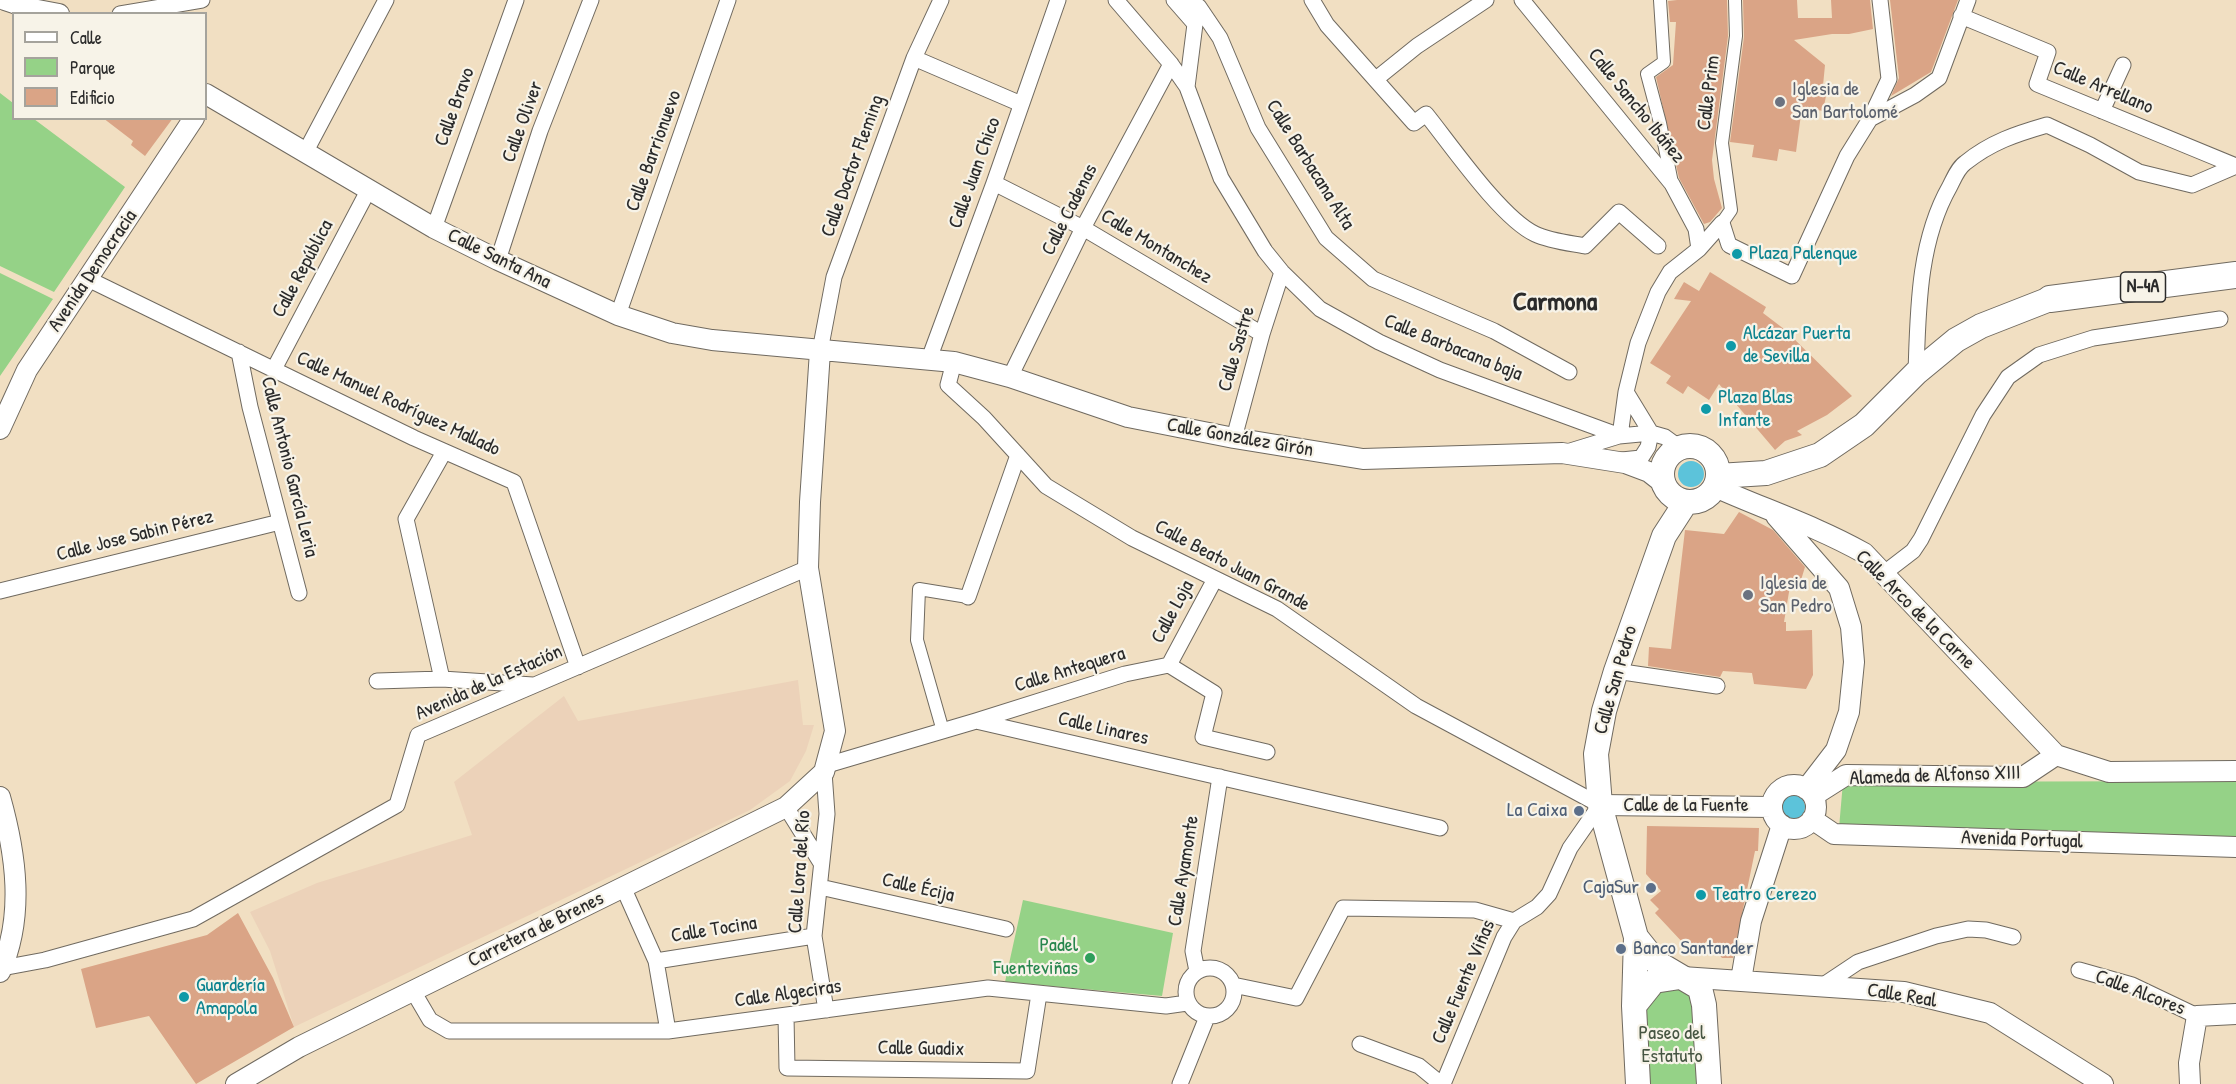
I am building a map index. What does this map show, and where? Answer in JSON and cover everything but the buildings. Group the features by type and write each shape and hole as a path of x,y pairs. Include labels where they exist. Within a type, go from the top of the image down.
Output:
{"highway":[{"name":"N-4A","path":"2050,299 2236,275"}],"main road":[{"path":"1717,481 1766,473 1820,455 1864,425 1917,373 1956,340 1981,326 2050,299"},
{"path":"1694,447 1708,453 1717,468 1717,481 1710,494 1703,499 1686,502 1672,495 1663,483 1662,475 1667,459 1680,448 1694,447"},
{"name":"Calle San Pedro","path":"1636,937 1600,805 1596,754 1604,711 1616,671 1664,536 1686,502"},
{"path":"1636,937 1656,962 1700,988 1704,1005 1709,1084"},
{"path":"1636,937 1634,1006 1638,1084"},
{"path":"1634,1006 1654,981 1680,977"}],"street":[{"path":"5,0 48,12"},
{"path":"148,11 202,0"},
{"path":"306,151 387,0"},
{"name":"Calle Bravo","path":"434,228 516,0"},
{"name":"Calle Oliver","path":"498,260 540,132 591,0"},
{"name":"Calle Barrionuevo","path":"618,315 728,0"},
{"name":"Calle Doctor Fleming","path":"820,351 834,277 914,58 941,0"},
{"name":"Calle Juan Chico","path":"929,359 1058,0"},
{"name":"Calle Barbacana baja","path":"1116,0 1171,64 1187,87 1221,178 1265,250 1282,272 1320,309 1379,342 1440,370 1620,436"},
{"path":"1174,0 1195,24 1187,87"},
{"name":"Calle Barbacana Alta","path":"1191,0 1199,7 1220,38 1258,128 1326,238 1373,279 1494,331 1569,372"},
{"path":"1312,0 1327,25 1414,123 1426,114 1490,194 1521,226 1536,235 1585,246 1619,212 1658,246"},
{"path":"1376,79 1417,46 1486,0"},
{"name":"Calle Sancho Ibáñez","path":"1521,0 1672,184 1696,229 1700,249"},
{"path":"1660,0 1664,62 1647,74 1672,184"},
{"name":"Calle Prim","path":"1722,223 1731,210 1722,143 1736,36 1735,0"},
{"path":"1722,223 1729,245 1792,276 1847,156 1870,119 1889,80 1881,0"},
{"path":"1870,119 1916,95 1939,78 1968,0"},
{"name":"Calle Arrellano","path":"1961,16 2048,52 2037,84 2236,166"},
{"path":"914,58 1021,104"},
{"name":"Calle Cadenas","path":"1010,377 1083,228 1171,64"},
{"path":"2102,111 2123,65"},
{"name":"Calle Santa Ana","path":"207,97 306,151 434,228 618,315 672,333 712,340 820,351"},
{"name":"Avenida Democracia","path":"0,429 27,370 193,120"},
{"path":"1917,373 1918,321 1925,257 1937,208 1962,164 2005,137 2047,125 2139,172 2192,185 2236,166"},
{"name":"Calle Montanchez","path":"994,183 1083,228 1262,334"},
{"name":"Calle República","path":"274,369 369,189"},
{"path":"1620,436 1626,392 1638,343 1658,291 1670,272 1700,249 1722,223"},
{"name":"Calle Sastre","path":"1234,438 1262,334 1282,272"},
{"name":"Calle Manuel Rodríguez Mallado","path":"88,279 444,452 514,482 578,667"},
{"path":"1882,574 1912,551 1921,539 1983,415 2008,377 2039,355 2093,339 2220,319"},
{"path":"820,351 811,468 808,568 836,731 825,768"},
{"name":"Calle González Girón","path":"820,351 954,362 1010,377 1128,417 1234,438 1363,459 1563,453 1625,463 1649,472 1663,483"},
{"name":"Calle Antonio García Leria","path":"238,352 250,407 299,593"},
{"name":"Calle Beato Juan Grande","path":"954,362 948,386 984,418 1046,486 1132,538 1277,609 1416,705 1600,805"},
{"path":"1607,460 1641,458 1648,447 1651,433 1626,392"},
{"path":"1563,453 1620,436 1651,433 1665,437 1680,448"},
{"path":"442,679 406,519 444,452"},
{"path":"943,731 917,640 919,589 968,597 1018,455"},
{"name":"Calle Arco de la Carne","path":"1717,481 1772,512 1838,538 1864,553 2056,755"},
{"path":"1772,512 1839,588 1851,627 1854,662 1849,712 1836,750 1810,793"},
{"name":"Calle Jose Sabin Pérez","path":"0,591 280,522"},
{"name":"Avenida de la Estación","path":"1,970 193,919 398,805 418,735 808,568"},
{"name":"Calle Loja","path":"1168,665 1215,579"},
{"path":"1168,665 1214,693 1203,737 1267,752"},
{"name":"Calle Antequera","path":"825,768 1125,674 1168,665"},
{"path":"1616,671 1717,686"},
{"path":"377,681 442,679 535,685"},
{"name":"Calle Linares","path":"976,722 1440,828"},
{"path":"2056,755 2109,772 2236,771"},
{"name":"Alameda de Alfonso XIII","path":"1810,793 1846,775 2023,777 2056,755"},
{"name":"Carretera de Brenes","path":"236,1084 298,1047 786,807 825,768"},
{"name":"Calle Lora del Río","path":"825,768 827,814 814,936 826,1010"},
{"name":"Calle Ayamonte","path":"1197,971 1193,951 1220,777"},
{"path":"1787,786 1800,786 1810,793 1816,808 1812,819 1807,824 1795,829 1782,825 1776,820 1772,807 1776,794 1787,786"},
{"path":"0,796 10,834 16,886 13,935 1,970"},
{"path":"1514,921 1537,907 1549,894 1570,848 1600,805"},
{"name":"Calle de la Fuente","path":"1600,805 1772,807"},
{"path":"786,807 821,863"},
{"name":"Avenida Portugal","path":"1812,819 1834,834 2236,847"},
{"path":"1741,980 1751,921 1782,825"},
{"path":"623,887 656,960 668,1031"},
{"name":"Calle Écija","path":"820,887 1006,929"},
{"name":"Calle Fuente Viñas","path":"1233,985 1296,998 1343,908 1475,910 1514,921 1504,937 1442,1084 1419,1066 1360,1044"},
{"path":"1822,986 1858,962 1936,936 1968,929 1986,930 2013,937"},
{"name":"Calle Tocina","path":"656,960 814,936"},
{"path":"1219,969 1225,973 1233,985 1233,1001 1222,1013 1207,1017 1199,1014 1187,1002 1188,982 1197,971 1219,969"},
{"name":"Calle Alcores","path":"2079,970 2132,985 2197,1016 2236,1014"},
{"name":"Calle Real","path":"1680,977 1904,992 1990,1013 2103,1084"},
{"name":"Calle Algeciras","path":"412,991 430,1020 449,1031 668,1031 988,988 1166,1006 1187,1002"},
{"name":"Calle Guadix","path":"786,1016 787,1068 1027,1071 1039,993"},
{"path":"2190,1084 2189,1063 2197,1016"},
{"path":"1180,1084 1207,1017"}],"shaded area":[{"path":"798,680 803,725 814,725 806,751 790,781 750,810 294,1027 270,951 250,912 317,883 472,835 454,782 564,696 578,721"}],"green space":[{"path":"0,93 12,102 12,120 35,120 125,187 54,292 0,266"},
{"path":"0,273 53,299 0,376"},
{"path":"2236,781 2236,842 1839,828 1843,782"},
{"name":"Padel Fuenteviñas","path":"1023,900 1173,933 1162,996 1005,982"},
{"name":"Paseo del Estatuto","path":"1688,989 1699,1003 1704,1084 1645,1084 1641,1008 1654,990"}],"water":[{"path":"1691,461 1700,465 1704,474 1700,483 1691,487 1682,483 1678,474 1682,465"},
{"path":"1793,795 1802,798 1805,807 1802,816 1793,819 1784,816 1781,807 1784,798"}],"place":[{"name":"Iglesia de San Bartolomé","path":"1780,102"},
{"name":"Plaza Palenque","path":"1737,254"},
{"name":"Alcázar Puerta de Sevilla","path":"1731,346"},
{"name":"Plaza Blas Infante","path":"1706,409"},
{"name":"Iglesia de San Pedro","path":"1748,595"},
{"name":"La Caixa","path":"1579,811"},
{"name":"CajaSur","path":"1651,888"},
{"name":"Teatro Cerezo","path":"1701,895"},
{"name":"Banco Santander","path":"1621,949"},
{"name":"Padel Fuenteviñas","path":"1090,958"},
{"name":"Guardería Amapola","path":"184,997"}],"district":[{"name":"Carmona","path":"1555,303"}]}
